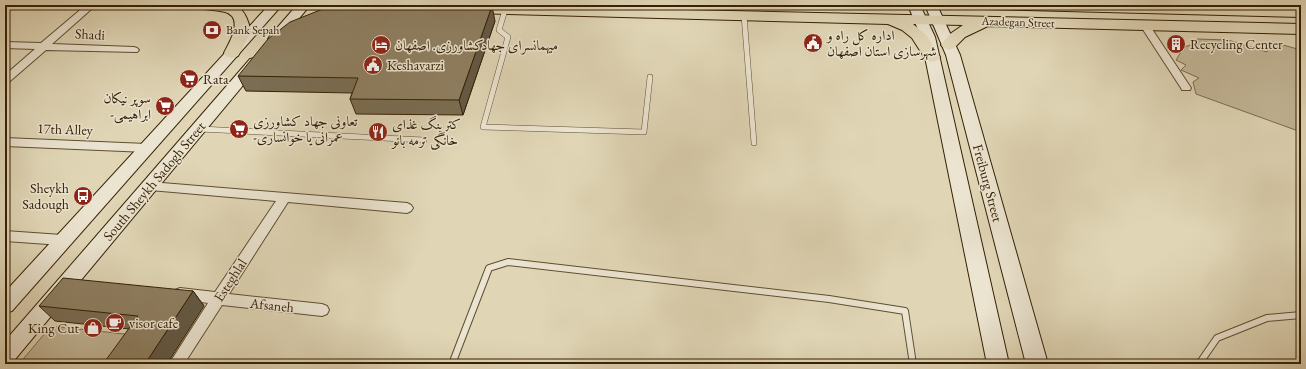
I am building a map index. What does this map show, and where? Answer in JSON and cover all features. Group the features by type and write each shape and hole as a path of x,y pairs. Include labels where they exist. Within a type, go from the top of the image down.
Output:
{"main road":[{"path":"204,5 232,9 240,17 243,31 232,53"},
{"name":"South Sheykh Sadogh Street","path":"5,305 62,240 276,5"},
{"path":"264,53 298,26 326,15 366,6 303,5"},
{"name":"South Sheykh Sadogh Street","path":"5,356 264,53 303,5"},
{"name":"Freiburg Street","path":"931,5 950,45 1037,364"},
{"name":"Azadegan Street","path":"984,5 1237,8 1299,13"},
{"path":"1274,5 1299,13"},
{"name":"Azadegan Street","path":"457,9 879,18 917,12 938,20 1301,29"},
{"name":"Freiburg Street","path":"917,12 928,38 998,364"},
{"path":"879,18 894,20 905,24 917,33 924,41 932,57"},
{"path":"950,45 954,37 967,28 992,21"}],"street":[{"path":"5,80 91,5"},
{"path":"1145,25 1186,88"},
{"name":"Shadi","path":"5,45 134,50"},
{"name":"17th Alley","path":"5,142 147,148"},
{"path":"150,186 407,208"},
{"name":"Esteghlal","path":"176,364 220,299 285,197"},
{"path":"5,236 62,240"},
{"name":"Afsaneh","path":"167,293 322,310"}],"lane":[{"path":"504,10 499,30 508,37 483,127 644,132 650,77"},
{"path":"744,15 754,143"},
{"path":"198,129 424,140"},
{"path":"452,364 489,268 508,262 829,300 904,311 912,364"},
{"path":"1199,364 1217,338 1267,318 1301,315"}],"shaded area":[{"path":"1197,39 1228,40 1267,52 1272,42 1301,50 1301,132 1196,94 1193,82 1199,78 1181,70 1186,65 1176,60 1184,47 1194,44"},
{"path":"51,326 143,336 123,364 19,364"}],"building":[{"name":"Keshavarzi","path":"333,5 492,6 459,100 350,99 358,78 238,76 268,39 290,22"},
{"path":"63,278 193,291 145,364 103,364 138,316 39,306"}],"place":[{"name":"Bank Sepah","path":"212,30"},
{"name":"اداره کل راه و شهرسازی استان اصفهان","path":"813,43"},
{"name":"Recycling Center","path":"1176,44"},
{"name":"میهمانسرای جهادکشاورزی. اصفهان","path":"381,45"},
{"name":"Keshavarzi","path":"373,65"},
{"name":"Rata","path":"189,79"},
{"name":"سوپر نیکان -ابراهیمی","path":"165,106"},
{"name":"تعاونی جهاد کشاورزی -عمرانی یا خوانساری","path":"239,129"},
{"name":"کترینگ غذای خانگی ترمه بانو","path":"378,132"},
{"name":"Sheykh Sadough","path":"83,196"},
{"name":"visor cafe","path":"115,323"},
{"name":"King Cut","path":"93,328"}]}
